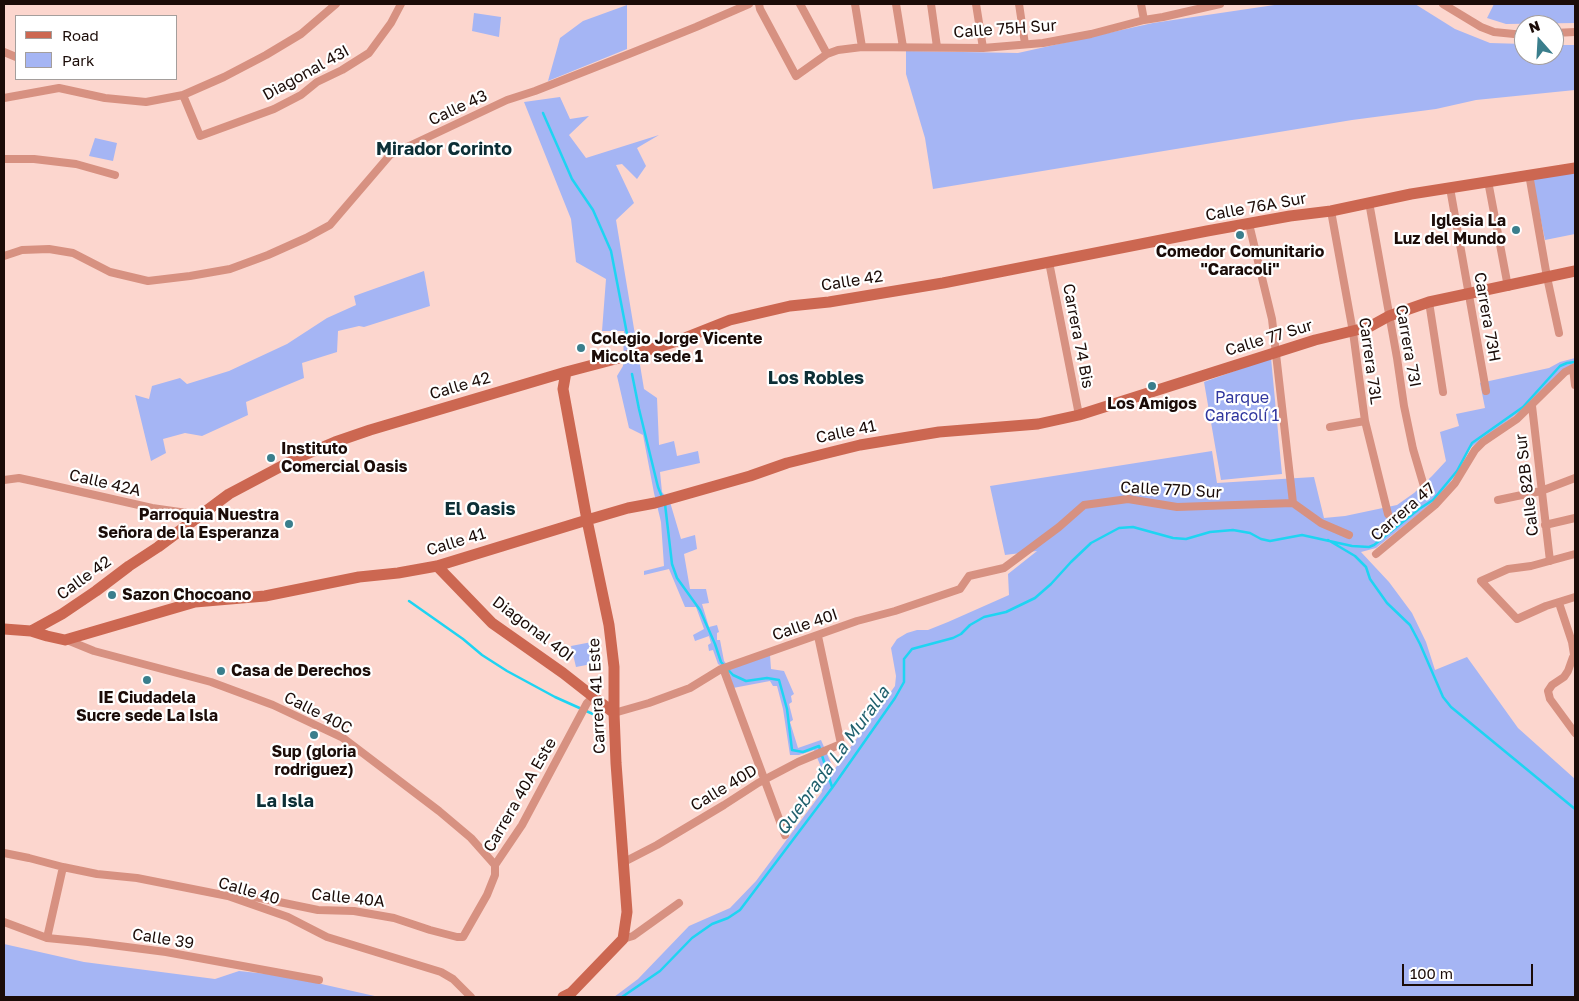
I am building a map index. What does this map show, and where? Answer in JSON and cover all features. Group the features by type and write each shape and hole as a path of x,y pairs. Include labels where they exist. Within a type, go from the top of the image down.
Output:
{"street":[{"path":"4,98 59,88 105,98 146,102 183,95 266,56 301,34 336,4"},
{"name":"Diagonal 43I","path":"183,95 200,136 274,109 301,95 316,82 369,53 401,4"},
{"name":"Calle 43","path":"4,256 22,250 49,249 73,253 110,272 148,281 230,269 268,255 330,225 390,155 507,100 535,91 696,28 749,4"},
{"name":"Calle 75H Sur","path":"759,4 796,76 827,54 838,50 862,47 983,48 1025,44 1091,34 1163,17 1181,8 1219,4"},
{"path":"800,4 827,54"},
{"path":"855,4 862,47"},
{"path":"896,4 904,48"},
{"path":"931,4 937,47"},
{"path":"976,4 983,48"},
{"path":"1019,4 1025,44"},
{"path":"1141,4 1144,20"},
{"path":"1443,4 1466,19 1494,32 1514,34"},
{"path":"59,88 60,80"},
{"path":"4,159 34,159 76,164 115,175"},
{"name":"Calle 76A Sur","path":"943,283 1290,216 1331,211 1369,202 1488,181 1575,168"},
{"path":"1529,174 1559,334"},
{"path":"1488,181 1508,287"},
{"name":"Carrera 73H","path":"1450,188 1486,391"},
{"name":"Carrera 73I","path":"1369,202 1413,449 1426,493"},
{"name":"Carrera 73L","path":"1331,211 1353,332 1364,421 1388,514"},
{"path":"1249,224 1272,319 1293,503 1321,523 1349,535"},
{"name":"Carrera 74 Bis","path":"1049,262 1079,415"},
{"name":"Calle 77 Sur","path":"971,430 1038,424 1079,415 1275,352 1369,327 1389,316 1429,302 1508,287 1575,271"},
{"name":"Calle 42","path":"31,631 62,614 96,591 229,494 295,459 335,442 413,417 651,349 730,320 790,306 828,302 943,283"},
{"path":"1429,302 1443,392"},
{"path":"1574,367 1575,385"},
{"name":"Carrera 47","path":"1376,554 1435,506 1455,483 1475,450 1483,442 1517,419 1560,376 1574,367"},
{"name":"Carrera 41 Este","path":"566,372 564,389 587,520 609,625 614,667 614,713 627,912 623,939"},
{"name":"Calle 82B Sur","path":"1532,406 1550,561"},
{"path":"1330,427 1364,421"},
{"name":"Calle 41","path":"65,640 195,602 265,596 359,577 437,566 628,508 655,503 750,476 787,463 860,445 939,432 971,430"},
{"name":"Calle 42A","path":"4,480 19,478 152,508 201,515"},
{"path":"1498,500 1541,491 1575,478"},
{"name":"Calle 77D Sur","path":"1004,568 1060,527 1084,505 1128,499 1177,507 1293,503"},
{"path":"1545,525 1575,518"},
{"path":"1575,554 1531,566 1508,569 1481,581 1517,619 1546,606 1575,597"},
{"name":"Diagonal 40I","path":"437,566 492,623 563,673 590,700 614,713"},
{"name":"Calle 40I","path":"614,713 690,688 723,668 857,621 895,611 960,589 970,576 1004,568"},
{"path":"1559,603 1574,641 1574,660 1564,677 1552,685 1548,691 1550,699 1575,733"},
{"path":"4,629 31,631 65,640"},
{"name":"Calle 40D","path":"624,862 657,845 765,779 815,754 841,744 818,636"},
{"name":"Calle 40C","path":"65,640 94,651 211,682 273,705 343,738 439,811 471,838 495,865"},
{"path":"723,668 785,835"},
{"name":"Carrera 40A Este","path":"463,937 487,895 495,875 495,865 522,825 590,700"},
{"name":"Calle 40","path":"4,853 97,874 137,878 228,896 288,917 326,936 441,972 453,979 471,997"},
{"path":"47,938 62,867"},
{"name":"Calle 40A","path":"228,896 245,895 318,910 354,911 378,915 457,937 463,937"},
{"path":"563,997 571,993 623,939 633,936 679,903"},
{"name":"Calle 39","path":"4,922 47,938 166,952 319,980"}],"green space":[{"path":"1281,4 1415,4 1455,29 1490,43 1514,44 1514,65 1564,65 1564,45 1575,45 1575,90 1476,100 1436,109 1352,120 933,189 925,138 906,74 906,51 1018,53 1153,23"},
{"path":"1494,4 1575,4 1575,23 1564,23 1564,15 1514,15 1514,24 1506,24 1487,18"},
{"path":"627,5 627,49 548,81 560,38 583,21"},
{"path":"474,13 501,17 499,37 472,31"},
{"path":"560,97 570,119 589,116 569,135 586,158 659,135 637,148 646,166 637,179 622,164 616,165 634,203 616,220 644,389 657,398 659,445 674,441 677,456 698,451 700,463 660,472 662,492 670,502 681,539 695,535 697,549 684,554 690,589 706,589 709,603 702,604 709,627 717,625 719,632 717,633 717,640 720,640 724,661 730,668 770,655 771,669 784,671 794,694 791,696 792,702 789,704 793,720 790,722 798,748 821,740 834,770 895,686 896,676 891,648 897,639 917,630 928,630 1009,595 1008,574 1037,551 1005,555 990,486 1212,451 1217,483 1314,477 1324,518 1345,516 1397,505 1414,493 1446,461 1440,432 1459,426 1456,414 1485,408 1480,383 1549,368 1560,362 1575,358 1575,365 1525,408 1470,448 1459,471 1436,500 1376,548 1361,552 1389,582 1412,613 1426,642 1435,670 1467,657 1518,728 1575,779 1575,997 614,997 638,979 689,926 730,908 756,881 822,792 823,772 814,750 799,755 790,755 783,709 777,686 773,686 770,681 733,688 726,669 718,664 713,650 709,651 708,645 711,643 709,636 695,641 693,635 704,629 696,607 685,607 669,569 644,575 644,571 664,566 661,522 643,435 629,428 617,376 623,366 624,331 602,331 606,279 576,262 571,219 524,102"},
{"path":"95,138 117,143 113,161 89,156"},
{"path":"1575,171 1575,234 1545,240 1532,177"},
{"path":"424,271 430,306 364,327 359,326 338,331 337,352 302,363 304,378 246,402 248,415 202,436 185,433 163,439 166,453 151,461 135,395 149,399 152,386 180,378 187,384 229,371 287,344 327,318 356,305 354,296"},
{"name":"Parque Caracolí 1","path":"1271,358 1282,474 1221,480 1204,382"},
{"path":"597,641 602,662 576,667 571,646"},
{"path":"4,944 84,962 215,979 239,971 286,976 379,997 4,997"}],"waterway":[{"path":"543,113 572,179 593,210 611,251 628,339"},
{"name":"Quebrada La Muralla","path":"622,997 660,971 692,938 712,924 728,918 740,910 832,788 895,698 904,682 904,659 912,649 953,638 984,617 1006,612 1035,598 1091,543 1119,528 1133,527 1173,538 1186,539 1210,532 1233,530 1250,533 1270,541 1302,535 1352,546 1369,547 1374,545 1433,500 1457,471 1472,443 1523,407 1560,366 1575,362"},
{"path":"632,374 658,487 662,497"},
{"path":"665,504 672,564 677,578 700,610 721,662 733,675 746,681 767,678 779,680 787,709 792,750 803,752 819,746 832,787"},
{"path":"1328,540 1355,556 1366,567 1370,579 1387,603 1410,625 1443,697 1451,707 1575,809"},
{"path":"409,601 463,639 482,655 507,671 555,697 604,719"}],"place":[{"name":"Iglesia La Luz del Mundo","path":"1516,230"},
{"name":"Comedor Comunitario \"Caracoli\"","path":"1240,235"},
{"name":"Colegio Jorge Vicente Micolta sede 1","path":"581,348"},
{"name":"Los Amigos","path":"1152,386"},
{"name":"Instituto Comercial Oasis","path":"271,458"},
{"name":"Parroquia Nuestra Señora de la Esperanza","path":"289,524"},
{"name":"Sazon Chocoano","path":"112,595"},
{"name":"Casa de Derechos","path":"221,671"},
{"name":"IE Ciudadela Sucre sede La Isla","path":"147,680"},
{"name":"Sup (gloria rodriguez)","path":"314,735"}],"district":[{"name":"Mirador Corinto","path":"444,149"},
{"name":"Los Robles","path":"816,378"},
{"name":"El Oasis","path":"480,509"},
{"name":"La Isla","path":"285,801"}]}
